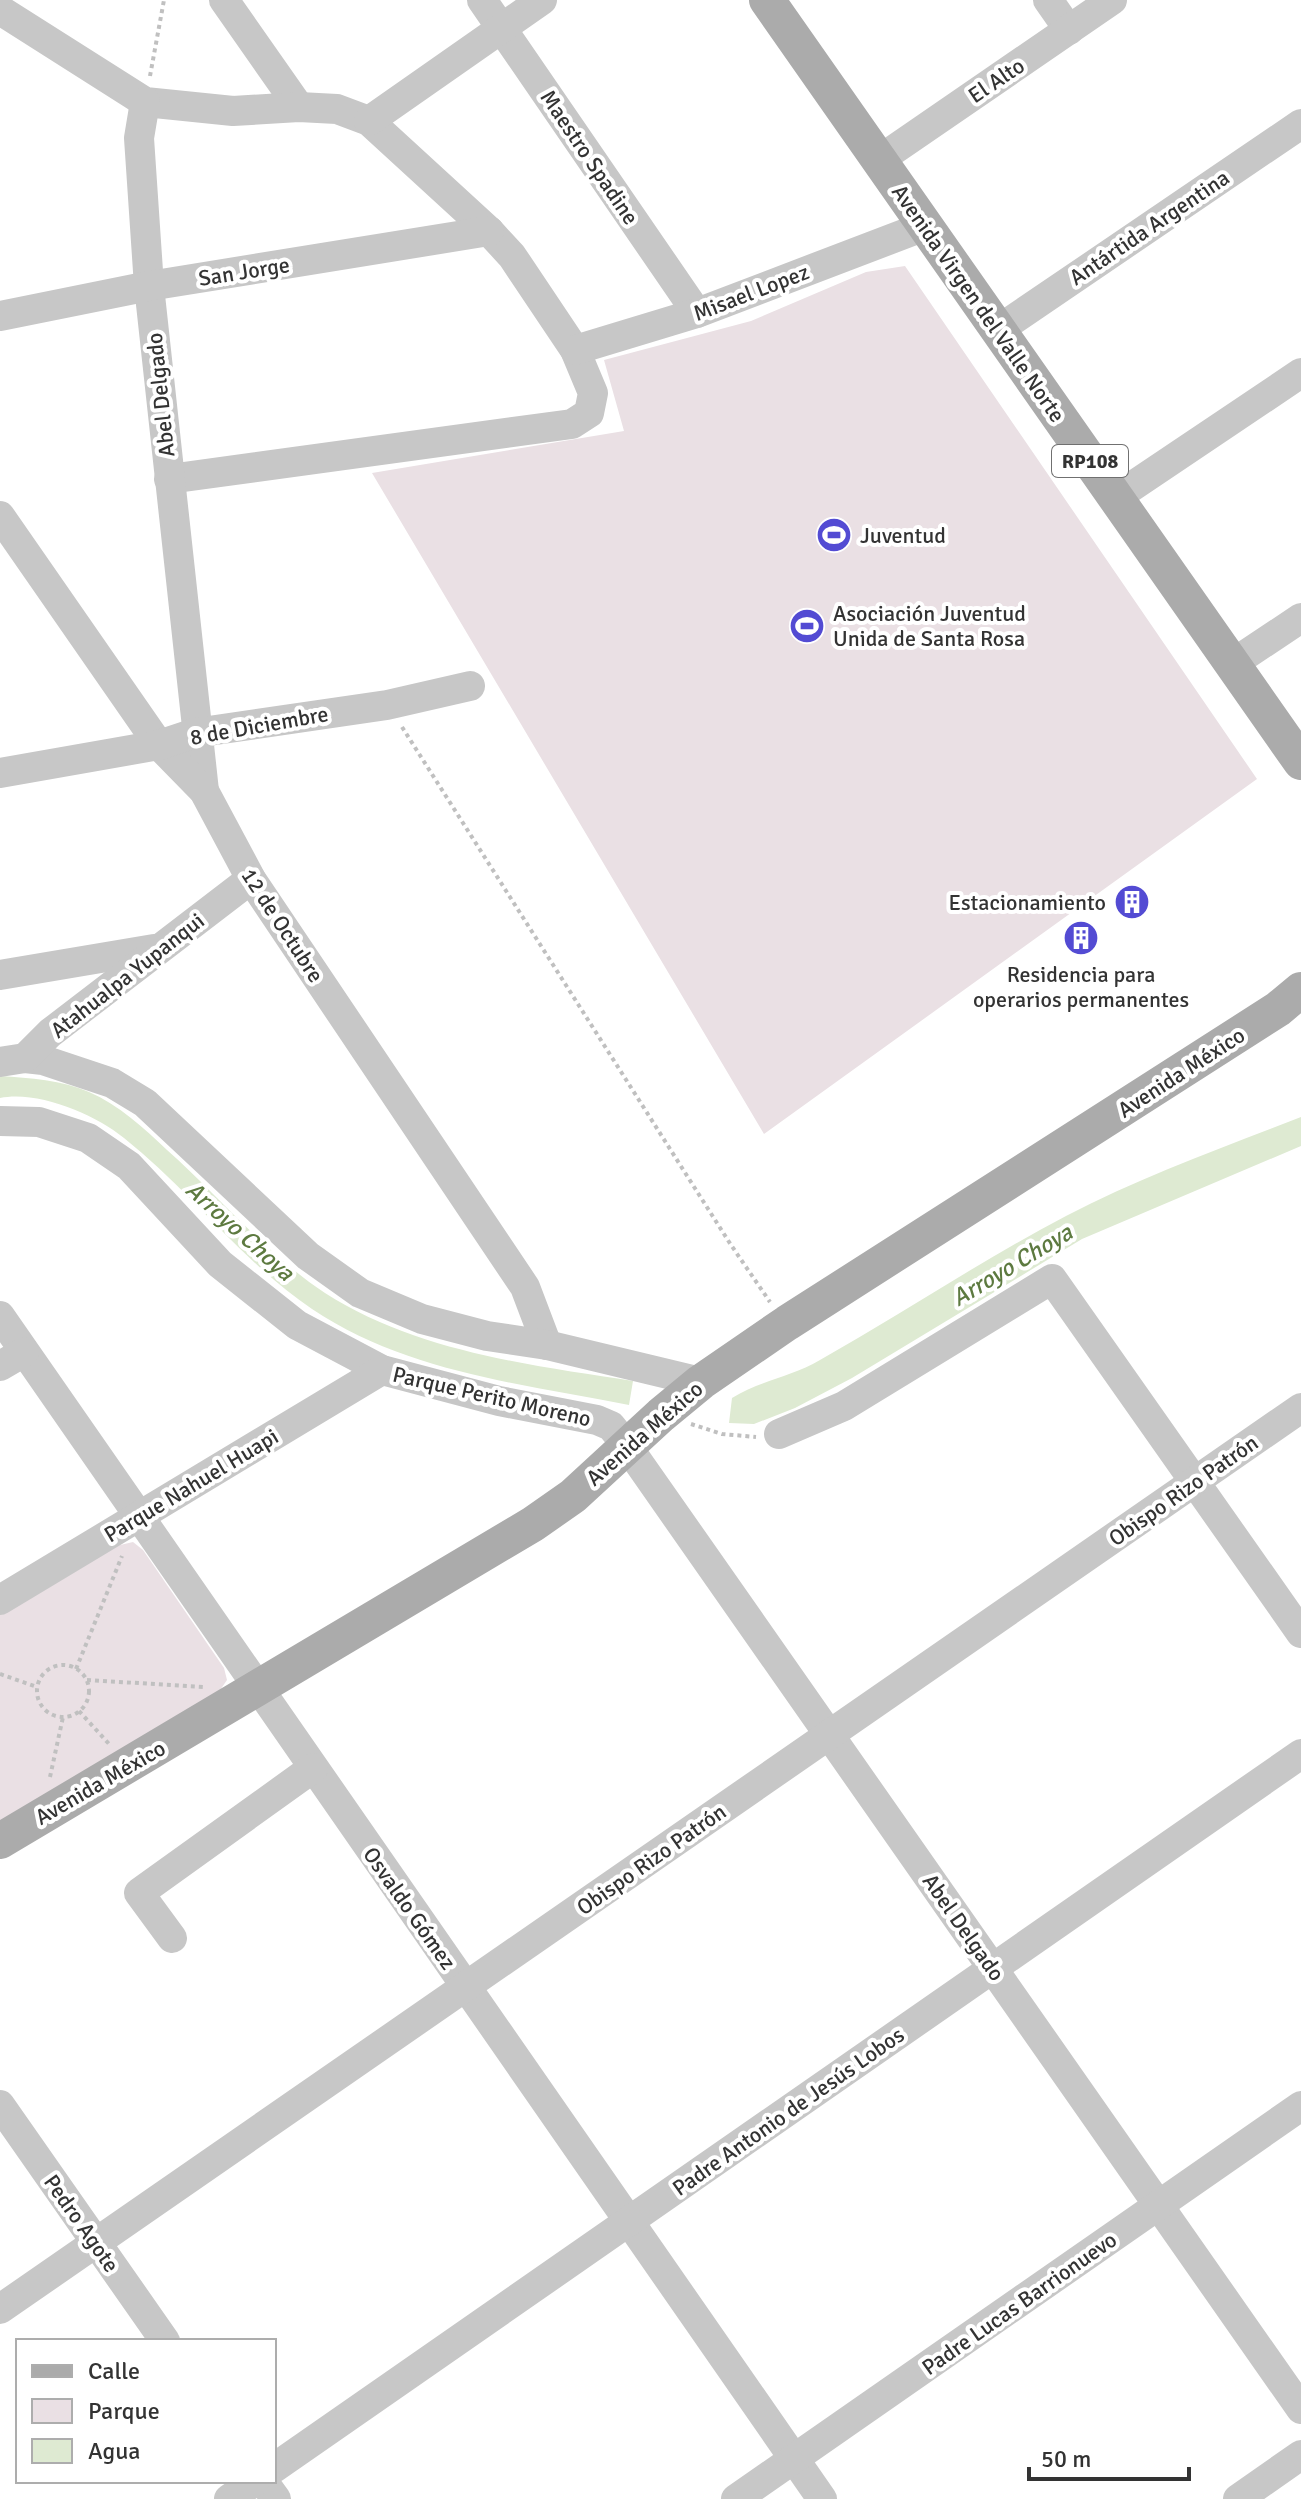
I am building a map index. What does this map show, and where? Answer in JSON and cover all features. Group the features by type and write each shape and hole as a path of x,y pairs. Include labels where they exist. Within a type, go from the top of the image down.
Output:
{"main road":[{"name":"Avenida Virgen del Valle Norte","path":"767,0 1301,762"},
{"name":"Avenida México","path":"0,1841 533,1524 573,1496 701,1382 787,1323 1293,1000"}],"street":[{"path":"224,0 299,107"},
{"name":"Maestro Spadine","path":"482,0 697,313"},
{"path":"369,121 542,0"},
{"path":"1048,0 1069,30"},
{"name":"El Alto","path":"879,160 1112,0"},
{"path":"6,9 145,102 233,111 299,107 337,109 369,121 512,256 575,350 593,393 589,413 572,424 169,479"},
{"name":"Abel Delgado","path":"145,102 139,138 149,286 195,733 204,791"},
{"name":"Antártida Argentina","path":"998,330 1301,124"},
{"name":"Misael Lopez","path":"575,350 697,313 925,226"},
{"name":"San Jorge","path":"0,316 149,286 489,231"},
{"path":"1115,498 1301,373"},
{"name":"12 de Octubre","path":"0,516 159,745 204,791 251,879 525,1287 547,1345"},
{"path":"1232,664 1301,618"},
{"name":"8 de Diciembre","path":"0,773 159,745 195,733 387,705 470,686"},
{"name":"Atahualpa Yupanqui","path":"12,1060 251,879"},
{"path":"0,975 160,948"},
{"path":"12,1060 43,1060 112,1083 145,1103 308,1256 360,1293 422,1319 487,1336 547,1345 701,1382"},
{"name":"Parque Perito Moreno","path":"0,1121 39,1122 88,1138 129,1166 220,1264 297,1325 382,1370 499,1401 597,1420 611,1426 627,1446"},
{"path":"779,1434 844,1406 1052,1279 1301,1633"},
{"name":"Osvaldo Gómez","path":"0,1316 12,1359 139,1516 822,2499"},
{"name":"Parque Nahuel Huapi","path":"0,1600 382,1370"},
{"name":"Obispo Rizo Patrón","path":"0,2309 1301,1408"},
{"name":"Abel Delgado","path":"627,1446 1301,2409"},
{"name":"Padre Antonio de Jesús Lobos","path":"276,2467 1301,1754"},
{"path":"172,1938 139,1893 313,1768"},
{"name":"Pedro Agote","path":"0,2105 164,2339"},
{"name":"Padre Lucas Barrionuevo","path":"736,2499 1301,2106"},
{"path":"1238,2499 1301,2455"},
{"path":"229,2499 252,2483"}],"path":[{"path":"145,102 164,0"},
{"path":"387,705 752,1278 787,1323"},
{"path":"661,1415 722,1434 752,1437 779,1434"},
{"path":"76,1669 139,1516"},
{"path":"68,1665 87,1680 88,1697 79,1711 63,1717 46,1711 38,1696 37,1687 45,1672 52,1668 68,1665"},
{"path":"0,1674 37,1687"},
{"path":"87,1680 211,1687"},
{"path":"79,1711 129,1765"},
{"path":"43,1816 63,1717"}],"green space":[{"name":"Asociación Juventud Unida de Santa Rosa","path":"905,266 1257,779 764,1134 372,473 624,431 604,360 751,321 866,272"},
{"path":"133,1542 143,1550 224,1668 227,1680 218,1693 0,1823 0,1614 116,1546"}],"water":[{"name":"Arroyo Choya","path":"0,1076 68,1085 111,1103 149,1133 303,1278 360,1313 396,1329 474,1353 633,1381 629,1405 466,1373 386,1348 348,1330 286,1290 239,1248 172,1180 112,1129 82,1113 48,1101 15,1096 0,1098"},
{"name":"Arroyo Choya","path":"1301,1117 1301,1146 1082,1239 852,1378 795,1408 754,1424 729,1423 732,1398 820,1360 1066,1216 1152,1176"}],"place":[{"name":"Juventud","path":"834,535"},
{"name":"Asociación Juventud Unida de Santa Rosa","path":"807,626"},
{"name":"Estacionamiento","path":"1132,902"},
{"name":"Residencia para operarios permanentes","path":"1081,938"}]}
